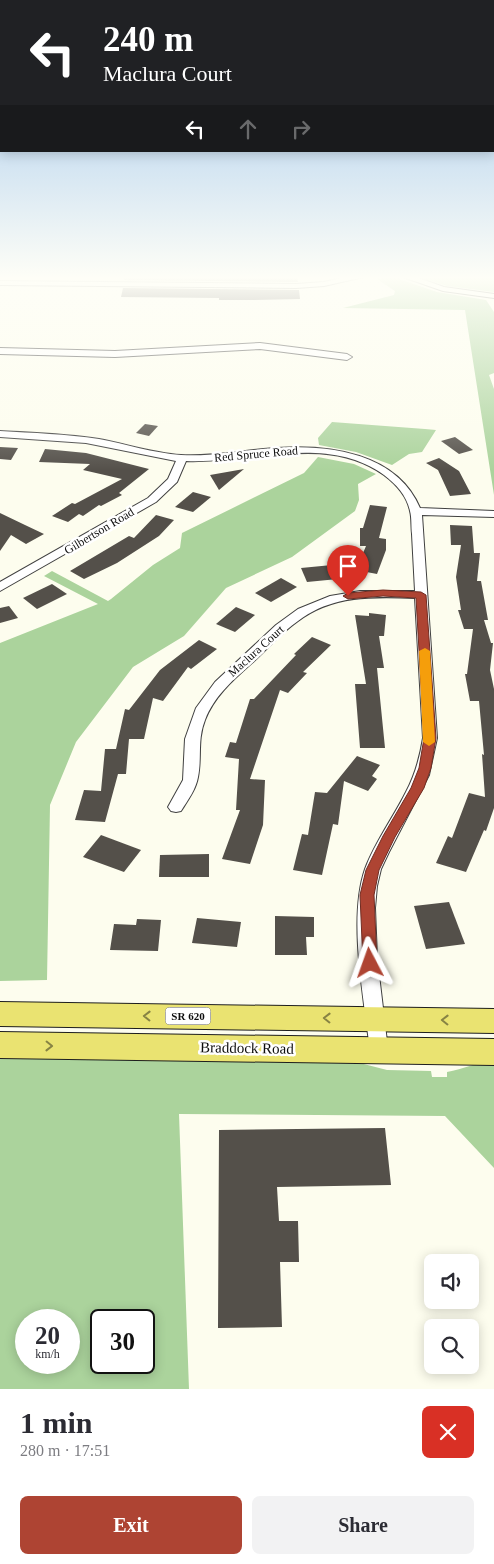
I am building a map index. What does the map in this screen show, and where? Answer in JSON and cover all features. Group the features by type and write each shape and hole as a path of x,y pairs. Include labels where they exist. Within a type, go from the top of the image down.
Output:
{"main road":[{"name":"SR 620","path":"0,1014 494,1021"},
{"name":"Braddock Road","path":"0,1045 494,1052"}],"street":[{"path":"0,350 115,354 260,346 347,357"},
{"name":"Red Spruce Road","path":"0,434 77,440 182,458 228,457 290,450 339,454 368,463 394,477 409,493 416,511 428,696 429,750 418,788 389,836 372,870 367,895 368,945 379,1050"},
{"name":"Gilbertson Road","path":"0,587 33,570 159,495 173,480 182,458"},
{"path":"416,511 494,514"},
{"name":"Maclura Court","path":"176,807 189,783 194,733 209,699 223,682 291,619 318,604 348,596 383,593 421,595"}],"green space":[{"path":"470,341 494,341 494,373 489,375 494,389 494,495"},
{"path":"332,422 436,430 422,452 409,454 392,465 356,452 319,445 318,438"},
{"path":"318,457 354,464 376,474 358,484 359,500 355,511 292,557 226,588 184,636 133,667 76,742 50,805 47,980 0,981 0,643 98,604 44,576 52,571 108,601 153,565 180,548 182,533 304,473"},
{"path":"0,1053 352,1061 387,1070 431,1071 432,1077 447,1077 447,1072 494,1060 494,1168 445,1116 179,1114 189,1389 0,1389"}],"building":[{"path":"145,424 158,426 149,436 136,433"},
{"path":"455,437 473,450 459,454 441,441"},
{"path":"0,447 18,448 11,460 0,459"},
{"path":"45,449 86,453 149,469 119,493 122,495 101,506 99,505 83,516 79,514 68,522 52,516 72,503 75,504 122,479 83,470 90,464 39,462"},
{"path":"439,458 459,471 471,494 450,496 438,470 426,463"},
{"path":"244,469 219,490 210,475"},
{"path":"193,492 211,497 193,512 175,507"},
{"path":"370,505 387,507 379,538 386,539 386,550 377,574 356,570 366,546 360,546 360,528 363,528"},
{"path":"0,513 44,534 26,544 11,535 0,551"},
{"path":"156,515 174,520 159,536 117,563 84,579 70,571 129,536 134,538"},
{"path":"450,525 472,526 474,553 480,553 477,581 481,581 488,620 484,620 491,643 493,643 490,670 494,689 494,808 486,831 484,830 466,872 436,863 448,836 452,838 469,793 485,797 482,754 484,755 479,701 470,701 465,674 467,674 473,629 464,629 458,610 461,610 456,577 461,545 451,545"},
{"path":"332,565 338,579 307,582 301,568"},
{"path":"281,578 297,587 271,602 255,593"},
{"path":"52,584 67,594 37,609 23,598"},
{"path":"9,606 18,618 0,623 0,608"},
{"path":"236,607 255,615 235,632 216,624"},
{"path":"369,613 386,615 384,636 379,636 384,668 377,668 385,748 360,748 355,684 366,684 355,615 369,616"},
{"path":"312,637 331,645 303,672 307,673 288,693 280,690 250,779 265,780 263,825 250,864 222,859 240,810 236,810 239,759 225,757 230,742 236,743 250,699 254,699 296,655 294,654"},
{"path":"199,640 217,649 191,669 188,667 163,701 153,698 144,739 129,739 126,774 118,774 105,822 75,820 84,790 101,791 105,749 116,749 125,709 129,710 160,670"},
{"path":"357,756 380,765 372,776 377,779 368,791 344,781 338,825 333,824 322,875 293,870 302,834 308,835 315,792 327,793"},
{"path":"101,835 141,850 124,872 83,857"},
{"path":"209,854 209,877 159,877 160,855"},
{"path":"449,902 465,944 426,949 414,906"},
{"path":"275,916 314,917 314,937 306,937 307,955 275,955"},
{"path":"197,918 241,922 237,947 192,943"},
{"path":"137,919 161,920 158,951 110,950 114,924 136,925"},
{"path":"385,1128 391,1185 277,1187 279,1221 298,1221 299,1262 280,1262 282,1327 218,1328 219,1130"}],"slow traffic":[{"path":"425,651 429,742"}],"route":[{"path":"348,596 383,593 421,595 428,696 430,738 425,768 418,788 389,836 372,870 367,895 370,963"}]}
